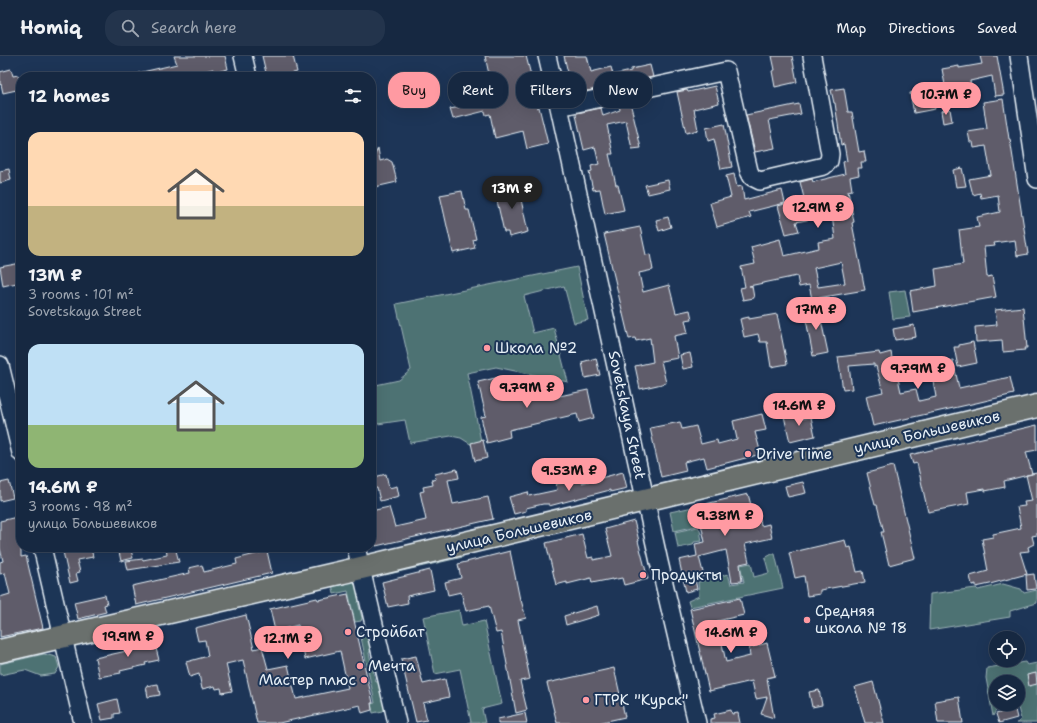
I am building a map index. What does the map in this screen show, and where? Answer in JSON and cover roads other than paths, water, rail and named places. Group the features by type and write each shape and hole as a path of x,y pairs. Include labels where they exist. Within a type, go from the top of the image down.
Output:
{"main road":[{"name":"улица Большевиков","path":"0,651 360,568 1037,406"}],"street":[{"path":"243,56 247,72"},
{"name":"Sovetskaya Street","path":"546,56 550,72"},
{"path":"586,100 725,63 749,171 752,178 760,180 793,174 824,166 829,161 830,154 812,56"},
{"path":"1019,56 1037,179"},
{"name":"Sovetskaya Street","path":"559,108 697,723"},
{"path":"0,365 16,432"},
{"path":"43,552 83,723"},
{"path":"357,552 397,723"}],"place":[{"name":"Школа №2","path":"487,348"},
{"name":"Drive Time","path":"748,454"},
{"name":"Продукты","path":"643,575"},
{"name":"Средняя школа № 18","path":"807,620"},
{"name":"Стройбат","path":"348,632"},
{"name":"Мечта","path":"360,666"},
{"name":"Мастер плюс","path":"364,680"},
{"name":"ГТРК \"Курск\"","path":"586,700"}]}
